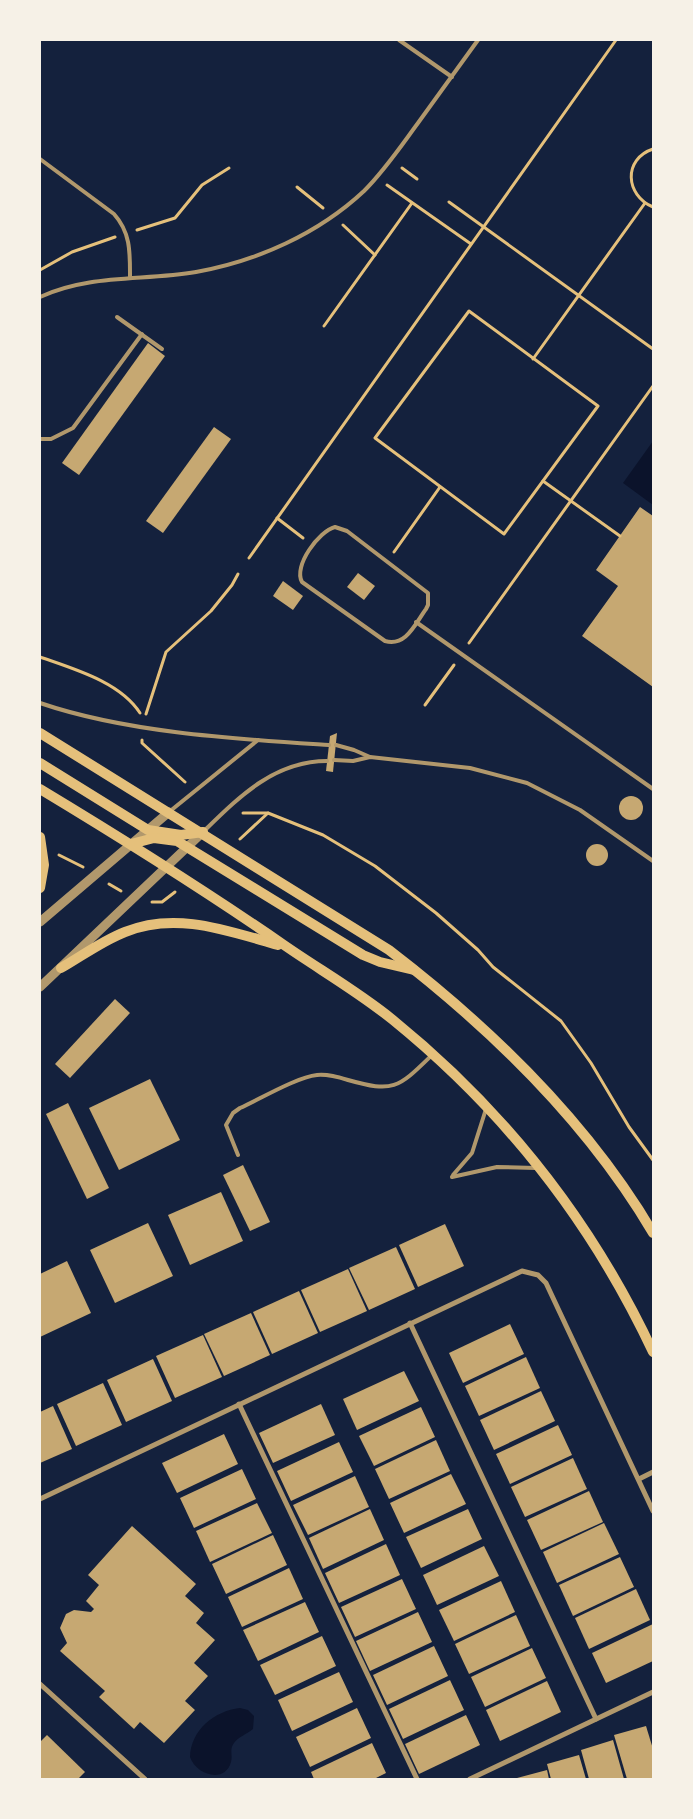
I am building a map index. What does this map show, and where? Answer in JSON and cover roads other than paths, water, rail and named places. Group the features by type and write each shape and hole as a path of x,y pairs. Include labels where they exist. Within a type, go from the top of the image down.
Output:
{"main road":[{"path":"40,733 203,832 389,950 416,971 476,1020 562,1108 607,1165 653,1233"},
{"path":"40,763 148,830 180,835 203,832"},
{"path":"40,789 168,867 348,986 433,1053 487,1106 541,1168 604,1258 631,1305 653,1352"},
{"path":"40,837 44,865 40,888"},
{"path":"131,844 142,840 165,838 189,847 363,955 389,965 416,971"},
{"path":"61,968 123,932 161,922 197,924 288,948"}],"street":[{"path":"40,922 169,812"},
{"path":"40,987 203,832"},
{"path":"40,1499 522,1271 538,1275 546,1283 653,1511"},
{"path":"410,1323 596,1719"},
{"path":"239,1404 417,1779"},
{"path":"639,1479 652,1473"},
{"path":"41,1686 145,1779"},
{"path":"470,1779 653,1692"}],"lane":[{"path":"40,297 61,287 85,282 214,269 258,256 300,236 332,216 376,178 478,40"},
{"path":"403,41 452,77"},
{"path":"40,159 121,221 129,240 130,278"},
{"path":"117,317 162,349"},
{"path":"40,439 51,439 73,428 142,334"},
{"path":"335,527 342,528 428,593 428,605 416,622 402,640 396,642 385,641 306,586 300,578 300,567 324,531 335,527"},
{"path":"416,622 653,789"},
{"path":"40,703 144,726 258,740 329,745"},
{"path":"169,812 258,740"},
{"path":"336,745 370,757"},
{"path":"334,760 344,761 370,757 470,768 527,783 554,795 580,810 653,861"},
{"path":"203,832 248,790 278,772 306,762 327,761"},
{"path":"238,1155 226,1125 233,1113 240,1108 312,1075 330,1075 373,1087 392,1087 406,1079 433,1053"},
{"path":"487,1106 472,1153 452,1177 497,1167 541,1168"}],"water":[{"path":"653,441 653,505 623,483"},
{"path":"240,1708 248,1710 254,1716 253,1729 234,1743 228,1769 217,1775 210,1775 204,1772 193,1763 190,1757 191,1747 199,1730 221,1713"}]}
